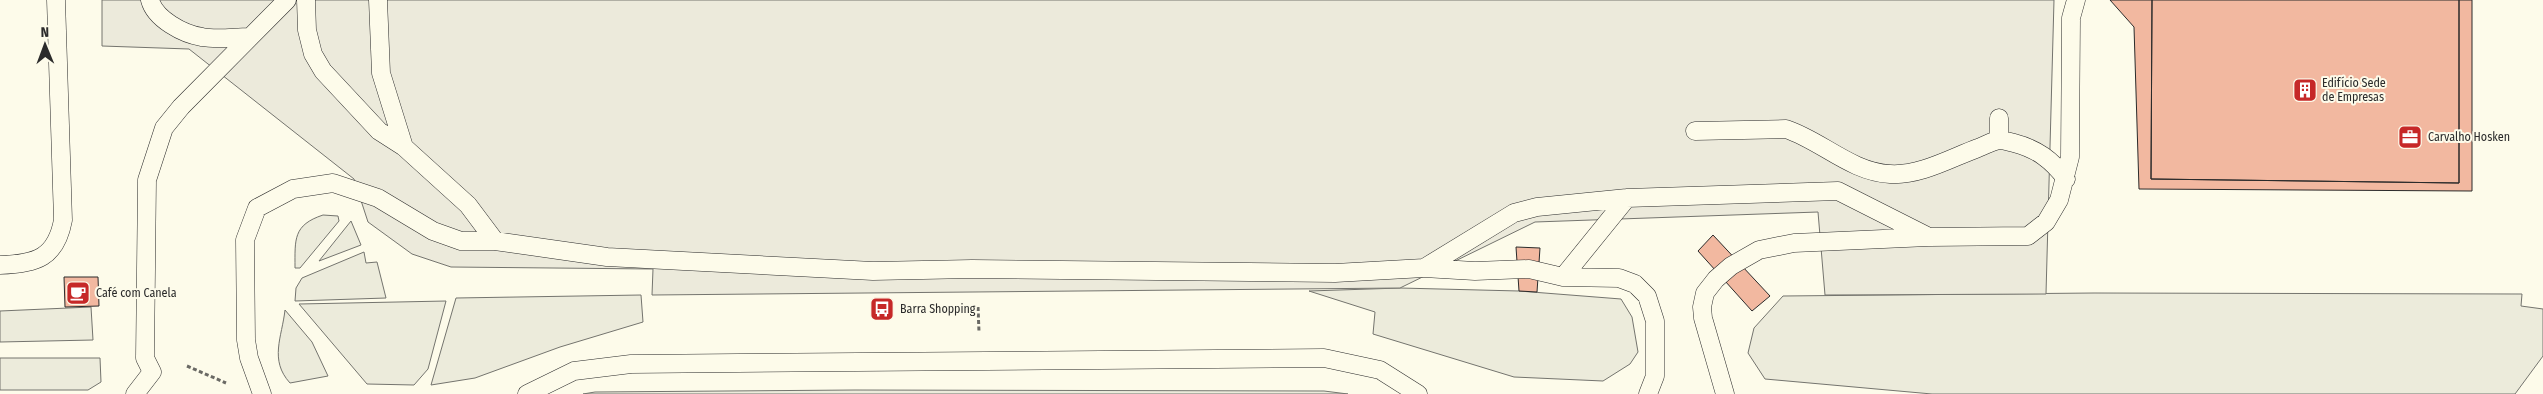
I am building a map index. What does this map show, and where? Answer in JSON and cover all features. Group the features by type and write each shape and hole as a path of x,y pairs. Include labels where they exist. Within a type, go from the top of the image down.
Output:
{"lane":[{"path":"0,264 27,264 50,251 59,239 63,220 56,0"},
{"path":"150,0 152,7 165,20 201,37 249,37"},
{"path":"135,394 152,372 144,358 147,180 164,128 249,37 287,0"},
{"path":"306,0 307,30 312,54 323,71 379,131 404,147 468,205 495,241"},
{"path":"378,0 381,73 404,147"},
{"path":"2066,0 2071,18"},
{"path":"1725,394 1703,318 1702,307 1705,293 1731,266 1759,250 1794,243 1929,237 2028,236 2046,222 2059,200 2066,179 2070,157 2071,18 2076,0"},
{"path":"1999,118 1999,140"},
{"path":"1695,131 1786,129 1799,134 1847,161 1869,170 1891,174 1922,169 1999,140 2026,146 2042,154 2055,165 2066,179"},
{"path":"262,394 248,358 246,340 245,240 258,208 293,188 333,183 378,198 433,231 461,241 495,241 607,257 872,271 972,269 1335,273 1424,268 1475,271 1529,269 1563,277 1619,278 1634,284 1647,296 1655,321 1655,376 1648,394"},
{"path":"1424,268 1514,213 1537,207 1627,198 1838,192 1929,237"},
{"path":"1563,277 1627,198"},
{"path":"527,394 574,371 631,364 1324,358 1380,370 1418,394"}],"path":[{"path":"188,366 229,384"}],"shaded area":[{"path":"102,0 2054,0 2046,294 1825,295 1818,212 1535,222 1400,288 652,295 653,269 451,267 412,254 368,222 354,179 189,49 102,46"},
{"path":"323,215 338,216 339,221 300,268 295,268 295,249 298,234 306,223"},
{"path":"351,221 361,245 319,261"},
{"path":"364,252 366,263 377,262 386,298 295,301 296,288 302,278"},
{"path":"1400,288 1519,291 1621,299 1632,317 1638,352 1630,364 1603,381 1514,377 1373,334 1375,312 1309,291"},
{"path":"2094,293 2522,294 2521,306 2543,309 2543,356 2515,394 1932,394 1765,379 1748,353 1754,328 1783,296"},
{"path":"641,295 643,322 560,347 475,378 431,385 456,298"},
{"path":"446,301 428,369 414,385 367,384 299,304"},
{"path":"91,307 93,340 0,342 0,311"},
{"path":"285,310 312,342 328,376 290,383 284,374 280,366 278,348"},
{"path":"0,358 100,358 101,382 88,390 0,390"},
{"path":"855,390 1324,391 1348,394 583,394 595,392"}],"building":[{"path":"2110,0 2152,0 2151,179 2459,183 2459,0 2472,0 2472,191 2139,189 2134,27"},
{"name":"Edifício Sede de Empresas","path":"2152,0 2459,0 2459,183 2151,179"},
{"path":"1713,235 1770,296 1752,311 1698,251"},
{"path":"1516,247 1540,248 1537,292 1519,291"},
{"path":"64,277 98,277 99,306 65,307"}],"place":[{"name":"Edifício Sede de Empresas","path":"2305,90"},
{"name":"Carvalho Hosken","path":"2410,137"},
{"name":"Café com Canela","path":"78,293"},
{"name":"Barra Shopping","path":"882,309"}]}
